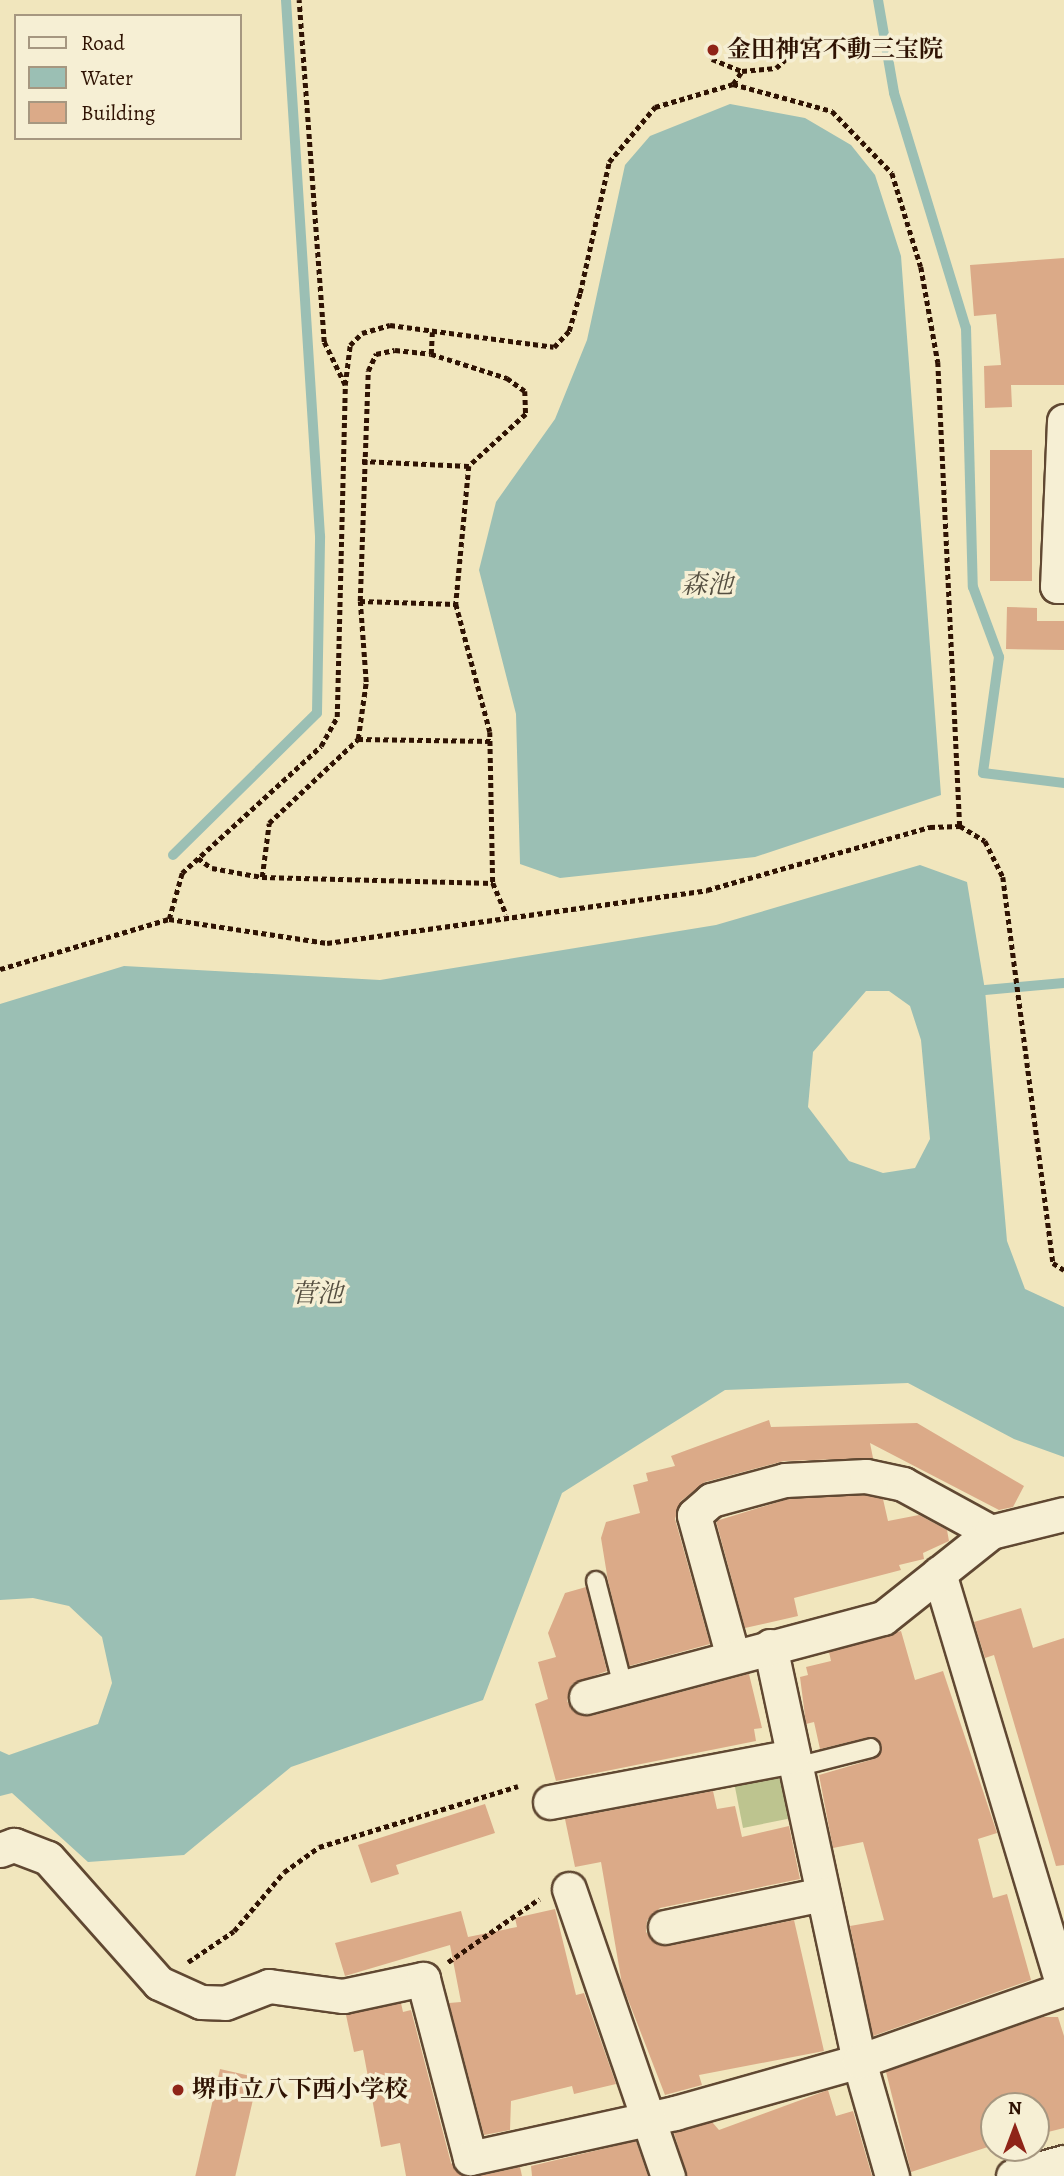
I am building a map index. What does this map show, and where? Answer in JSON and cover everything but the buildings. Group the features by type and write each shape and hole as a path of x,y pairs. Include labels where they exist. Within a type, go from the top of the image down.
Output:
{"street":[{"path":"1064,421 1057,586 1064,586"},
{"path":"733,1657 694,1515 711,1500 785,1480 866,1476 903,1485 991,1532"},
{"path":"586,1697 883,1618 991,1532 1063,1518"},
{"path":"0,1850 14,1845 48,1858 159,1983 201,2002 225,2003 269,1986 343,1996 424,1985 471,2158 527,2162 650,2117 859,2061 1064,1989 939,1573"},
{"path":"770,1646 859,2061 892,2176"},
{"path":"550,1802 794,1762"},
{"path":"569,1889 650,2117 668,2176"},
{"path":"665,1927 823,1894"},
{"path":"1013,2176 1064,2162"}],"lane":[{"path":"596,1581 623,1686"},
{"path":"794,1762 870,1748"}],"path":[{"path":"299,0 324,342 345,385"},
{"path":"713,46 711,57 741,71 776,68 786,59"},
{"path":"733,84 741,71"},
{"path":"169,919 182,873 321,746 337,717 345,385 350,345 362,333 390,325 554,348 569,331 599,193 627,134 655,107 733,84 832,111 860,134 892,173 921,267 938,362 960,826"},
{"path":"431,355 432,332"},
{"path":"262,877 269,823 358,739 366,682 360,601 362,461 368,371 376,355 431,355 507,378 525,391 526,414 469,466 456,604 491,741 493,883 506,914"},
{"path":"362,461 469,466"},
{"path":"360,601 456,604"},
{"path":"358,739 491,741"},
{"path":"0,969 169,919 327,943 506,914 707,890 930,827 960,826 985,841 1003,877 1053,1263 1064,1270"},
{"path":"198,858 212,868 262,877 493,883"},
{"path":"159,1983 234,1931 284,1872 319,1847 518,1786"},
{"path":"424,1985 561,1884 569,1889"}],"green space":[{"path":"772,1774 784,1783 792,1818 743,1828 734,1782"}],"water":[{"name":"森池","path":"730,104 805,118 851,145 875,175 901,256 941,795 755,857 560,878 520,864 516,714 479,570 496,502 555,419 587,340 625,165 650,136"},
{"name":"菅池","path":"920,865 967,882 985,990 1007,1241 1025,1289 1064,1307 1064,1457 1014,1439 908,1383 725,1390 562,1493 483,1700 291,1767 184,1855 88,1862 12,1793 0,1796 0,1751 9,1755 98,1724 112,1683 102,1637 69,1606 33,1598 0,1600 0,1004 124,966 380,980 716,925","holes":["866,991 889,991 910,1006 921,1040 930,1139 915,1168 883,1173 849,1161 808,1107 813,1052"]}],"waterway":[{"path":"173,855 317,713 320,536 286,0"},
{"path":"878,0 894,93 966,328 973,587 999,657 983,773 1064,783"},
{"path":"985,990 1064,983"}],"place":[{"name":"金田神宮不動三宝院","path":"713,50"},
{"name":"堺市立八下西小学校","path":"178,2090"}]}
